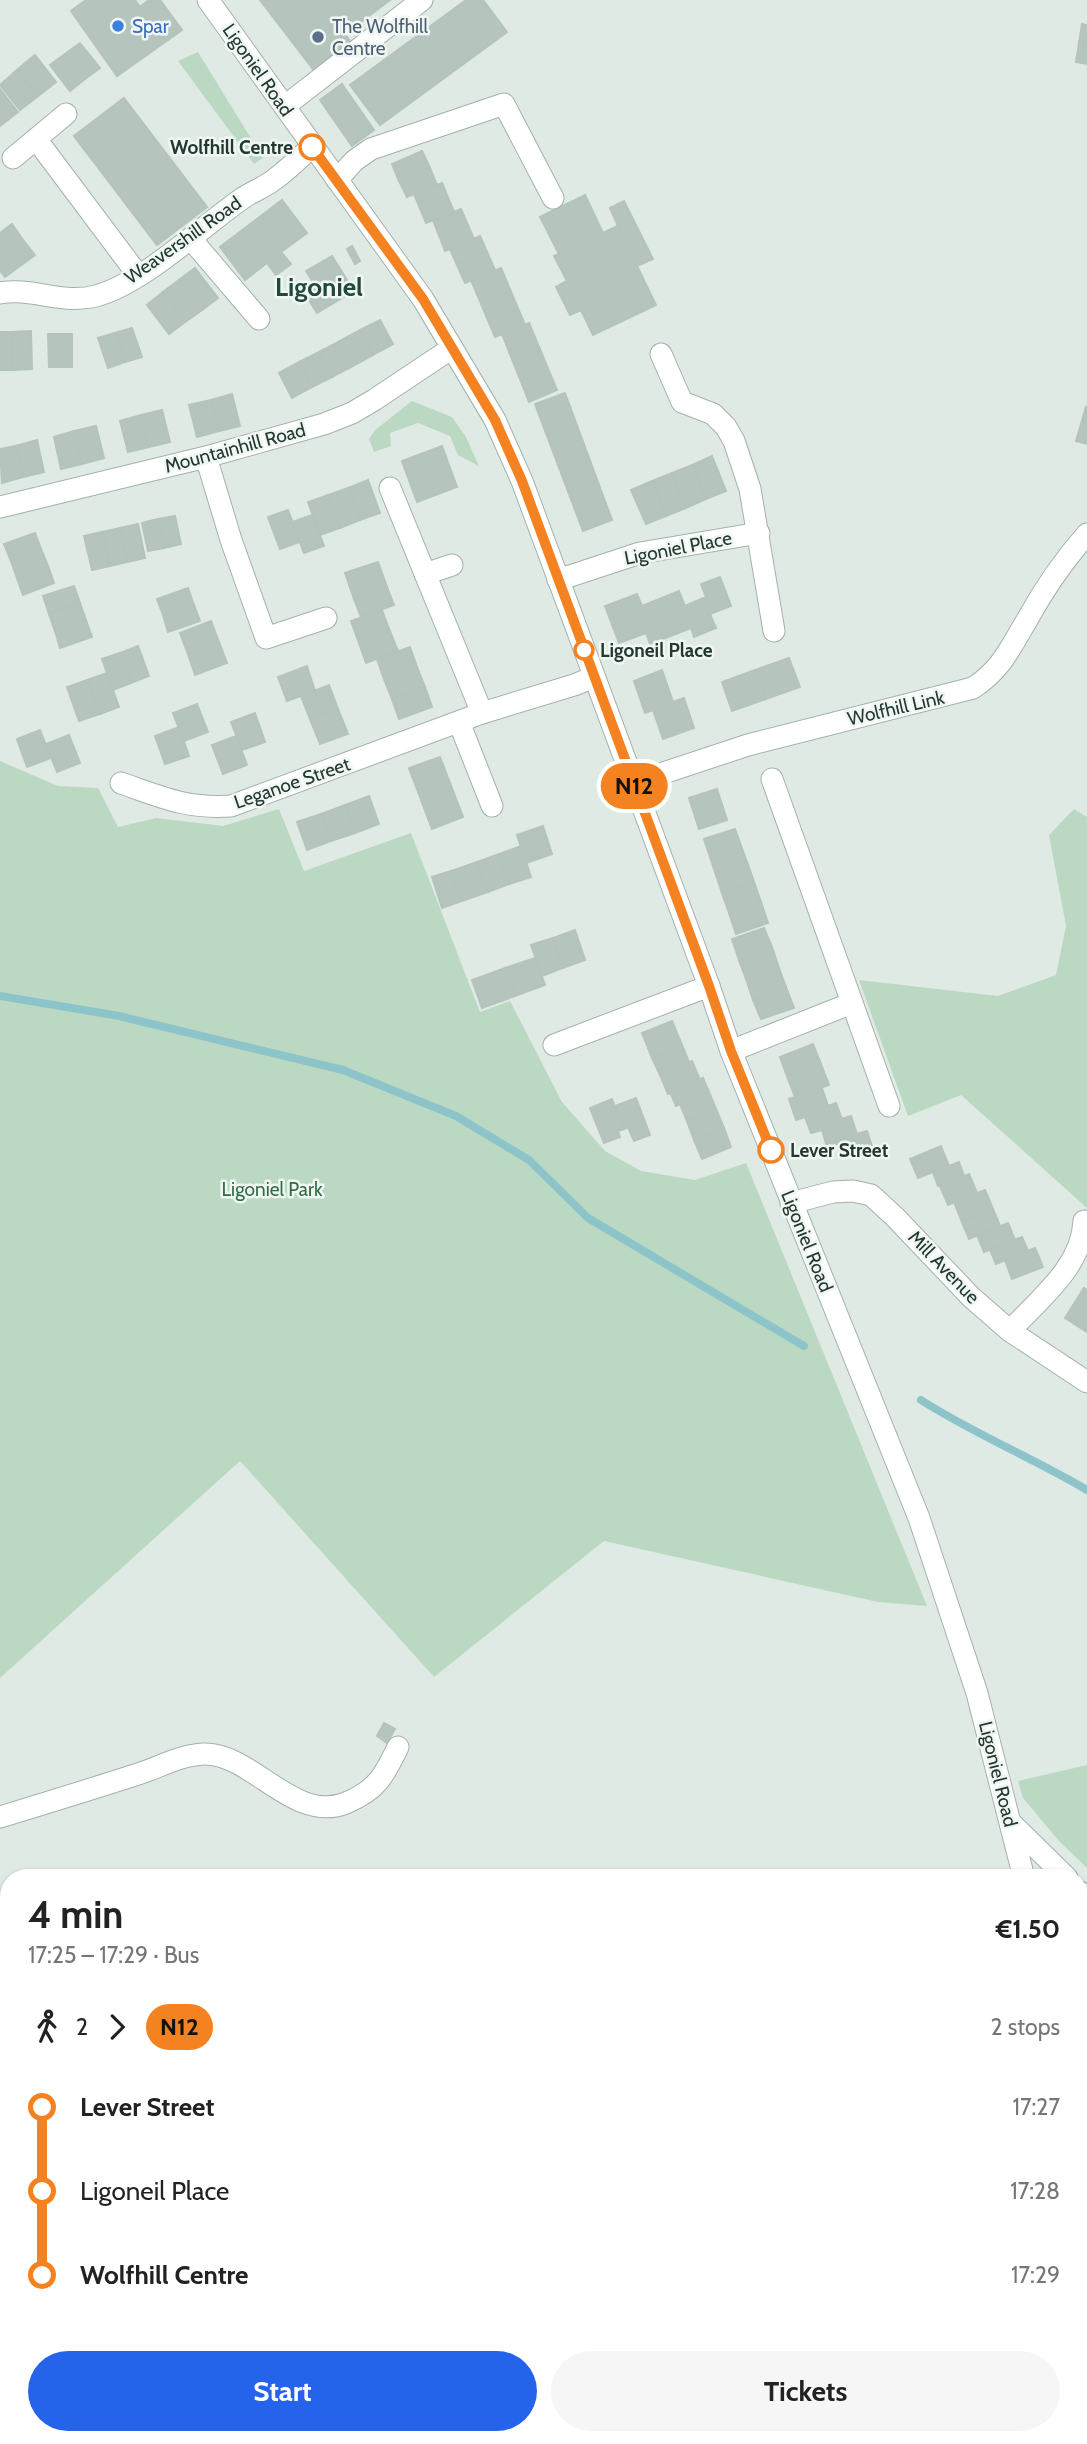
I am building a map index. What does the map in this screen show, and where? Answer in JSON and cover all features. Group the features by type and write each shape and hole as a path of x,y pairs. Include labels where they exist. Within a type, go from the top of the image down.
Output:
{"street":[{"name":"Ligoniel Road","path":"208,0 423,299 495,420 522,481 731,1051 919,1518 977,1693 1022,1869"},
{"path":"285,106 422,0"},
{"path":"337,180 354,161 371,149 504,104 553,198"},
{"path":"13,158 66,114"},
{"path":"36,139 138,275"},
{"name":"Weavershill Road","path":"0,293 26,293 71,300 96,295 138,275 191,239 244,197 272,182 312,147"},
{"path":"191,239 259,319"},
{"name":"Mountainhill Road","path":"0,507 206,457 324,424 352,413 452,348"},
{"name":"Ligoniel Place","path":"661,354 682,402 713,414 726,427 734,441 750,489 774,631"},
{"path":"206,457 231,540 266,638 326,618"},
{"path":"390,488 482,713"},
{"name":"Ligoniel Place","path":"558,580 640,553 759,533"},
{"name":"Wolfhill Link","path":"633,783 748,745 973,688 988,679 1003,663 1043,593 1087,534"},
{"path":"425,574 452,565"},
{"name":"Leganoe Street","path":"121,783 183,805 206,808 231,806 482,713 594,677"},
{"path":"459,722 492,806"},
{"path":"772,779 888,1106"},
{"path":"554,1045 709,986"},
{"path":"731,1051 852,1003"},
{"name":"Mill Avenue","path":"791,1203 833,1192 853,1191 871,1195 971,1297 1010,1331 1087,1382"},
{"path":"1010,1331 1074,1262 1084,1238 1084,1221"},
{"path":"0,1817 146,1772 179,1758 205,1754 228,1758 293,1798 311,1805 340,1805 363,1796 382,1779 398,1747"},
{"path":"1010,1822 1058,1869"}],"green space":[{"path":"198,52 263,158 254,164 178,61"},
{"path":"412,401 452,417 466,437 479,466 458,455 450,436 418,423 390,433 391,446 374,452 369,439 375,430"},
{"name":"Ligoniel Park","path":"0,761 58,786 98,788 118,827 156,818 223,826 279,809 304,871 411,833 480,1012 510,1001 562,1102 605,1151 641,1171 695,1180 746,1163 927,1606 878,1602 604,1541 434,1677 240,1461 0,1678"},
{"path":"1074,809 1087,817 1087,1208 961,1095 908,1116 859,980 998,996 1056,975 1066,926 1049,835"},
{"path":"1087,1765 1087,1868 1059,1841 1023,1798 1018,1781"}],"building":[{"name":"Spar","path":"86,0 135,0 165,42 117,76 71,11"},
{"path":"149,0 160,0 182,30 165,42 140,7"},
{"name":"The Wolfhill Centre","path":"260,0 390,0 345,34 350,41 313,69"},
{"path":"466,0 483,0 507,32 380,125 350,85"},
{"path":"1082,24 1087,25 1087,44 1079,43"},
{"path":"80,43 100,68 85,79 65,54"},
{"path":"1079,43 1087,44 1087,64 1076,62"},
{"path":"65,54 85,79 70,91 50,65"},
{"path":"35,55 56,82 38,96 17,70"},
{"path":"17,70 38,96 20,110 0,85"},
{"path":"342,84 374,130 352,146 320,100"},
{"path":"0,89 18,112 0,126"},
{"path":"124,98 207,207 157,245 74,136"},
{"path":"422,151 430,168 399,181 392,164"},
{"path":"430,168 437,185 407,197 399,181"},
{"path":"442,183 454,212 426,223 414,194"},
{"path":"585,195 603,233 618,226 610,208 624,201 653,259 637,266 656,305 593,335 581,310 570,315 556,287 567,281 554,256 559,254 540,217"},
{"path":"282,200 307,233 281,252 291,264 276,275 267,263 245,280 220,247"},
{"path":"461,209 474,239 445,251 433,220"},
{"path":"12,224 23,240 0,257 0,233"},
{"path":"480,236 487,252 457,265 450,249"},
{"path":"23,240 35,255 5,277 0,271 0,257"},
{"path":"352,246 360,261 355,264 347,249"},
{"path":"487,252 495,270 465,283 457,265"},
{"path":"332,256 354,291 317,313 302,289 313,282 306,271"},
{"path":"195,268 218,298 202,310 179,280"},
{"path":"501,268 525,325 495,337 471,280"},
{"path":"179,280 202,310 185,322 163,292"},
{"path":"163,292 185,322 169,334 147,305"},
{"path":"380,320 393,344 373,355 360,330"},
{"path":"529,323 557,390 529,402 502,334"},
{"path":"132,328 142,357 125,362 115,333"},
{"path":"360,330 373,355 353,366 340,341"},
{"path":"31,331 32,369 13,370 12,332"},
{"path":"0,332 12,332 13,370 0,370"},
{"path":"115,333 125,362 108,368 98,338"},
{"path":"48,334 72,334 72,367 49,367"},
{"path":"340,341 353,366 332,377 319,352"},
{"path":"319,352 332,377 312,387 299,362"},
{"path":"299,362 312,387 292,398 279,373"},
{"path":"565,393 612,520 583,531 535,404"},
{"path":"232,394 240,426 219,431 211,400"},
{"path":"211,400 219,431 197,437 189,405"},
{"path":"1087,407 1087,444 1076,441"},
{"path":"162,410 170,442 149,447 141,415"},
{"path":"141,415 149,447 128,452 120,421"},
{"path":"96,426 104,458 82,464 74,431"},
{"path":"74,431 82,464 61,469 54,437"},
{"path":"37,440 44,472 23,477 16,446"},
{"path":"16,446 23,477 2,483 0,449"},
{"path":"442,446 457,487 417,502 402,461"},
{"path":"712,456 726,491 706,499 692,465"},
{"path":"692,465 706,499 686,508 672,473"},
{"path":"672,473 686,508 666,516 652,481"},
{"path":"368,480 380,513 360,520 348,488"},
{"path":"652,481 666,516 646,524 631,490"},
{"path":"348,488 360,520 340,528 328,495"},
{"path":"328,495 340,528 320,535 308,502"},
{"path":"288,510 300,542 280,549 268,517"},
{"path":"312,515 324,546 304,553 292,522"},
{"path":"175,516 181,544 164,548 158,519"},
{"path":"158,519 164,548 148,551 142,523"},
{"path":"138,524 145,558 127,562 120,528"},
{"path":"120,528 127,562 110,566 102,532"},
{"path":"102,532 110,566 92,570 84,536"},
{"path":"35,533 41,549 11,561 4,544"},
{"path":"41,549 48,566 17,578 11,561"},
{"path":"378,562 387,587 354,599 345,573"},
{"path":"48,566 54,583 23,595 17,578"},
{"path":"720,577 731,606 710,614 716,628 694,637 691,628 650,644 646,633 619,643 605,606 637,594 642,606 679,591 685,606 706,597 701,584"},
{"path":"74,586 80,603 49,614 43,596"},
{"path":"387,587 394,605 361,617 354,599"},
{"path":"188,588 194,605 163,615 157,599"},
{"path":"80,603 86,620 55,631 49,614"},
{"path":"194,605 200,621 168,632 163,615"},
{"path":"382,610 389,629 358,640 351,621"},
{"path":"86,620 92,637 60,648 55,631"},
{"path":"211,621 219,642 188,654 180,633"},
{"path":"389,629 398,651 366,663 358,640"},
{"path":"219,642 227,663 195,675 188,654"},
{"path":"138,646 149,676 131,683 120,653"},
{"path":"410,647 417,667 384,679 377,659"},
{"path":"120,653 131,683 113,690 102,659"},
{"path":"789,658 800,687 766,699 755,670"},
{"path":"307,666 315,691 287,701 278,677"},
{"path":"417,667 425,687 392,699 384,679"},
{"path":"662,670 673,702 684,698 694,728 663,739 653,710 645,713 634,681"},
{"path":"755,670 766,699 732,711 722,682"},
{"path":"107,673 119,707 100,714 87,680"},
{"path":"87,680 100,714 79,721 67,687"},
{"path":"329,685 338,709 310,719 301,696"},
{"path":"425,687 432,707 399,719 392,699"},
{"path":"197,704 208,732 184,741 173,713"},
{"path":"338,709 348,734 320,744 310,719"},
{"path":"255,713 265,742 242,750 231,722"},
{"path":"179,727 189,756 165,764 155,736"},
{"path":"40,730 51,758 27,767 17,739"},
{"path":"69,735 80,763 57,772 46,744"},
{"path":"236,736 247,765 223,774 212,745"},
{"path":"440,757 463,817 432,829 409,768"},
{"path":"717,789 727,820 699,829 689,798"},
{"path":"369,796 379,824 355,833 345,805"},
{"path":"345,805 355,833 331,841 321,814"},
{"path":"321,814 331,841 307,850 297,822"},
{"path":"543,826 552,854 526,863 517,835"},
{"path":"735,829 747,862 715,872 704,839"},
{"path":"521,846 531,877 509,884 499,854"},
{"path":"499,854 509,884 488,892 477,862"},
{"path":"477,862 488,892 462,901 451,871"},
{"path":"747,862 754,882 722,893 715,872"},
{"path":"451,871 462,901 442,908 432,877"},
{"path":"754,882 761,902 729,913 722,893"},
{"path":"761,902 768,923 736,934 729,913"},
{"path":"764,928 772,947 739,960 732,939"},
{"path":"575,930 585,960 563,968 553,938"},
{"path":"553,938 563,968 542,976 531,945"},
{"path":"772,947 779,968 746,979 739,960"},
{"path":"535,958 545,985 515,996 505,968"},
{"path":"505,968 515,996 482,1008 472,980"},
{"path":"779,968 786,987 753,1000 746,979"},
{"path":"786,987 794,1008 761,1019 753,1000"},
{"path":"672,1021 682,1045 652,1058 642,1033"},
{"path":"813,1044 821,1064 787,1076 780,1057"},
{"path":"682,1045 689,1062 660,1075 652,1058"},
{"path":"692,1061 700,1080 668,1094 660,1075"},
{"path":"821,1064 829,1085 795,1097 787,1076"},
{"path":"703,1078 709,1092 676,1106 670,1092"},
{"path":"822,1088 828,1106 836,1103 842,1119 851,1116 857,1134 867,1131 873,1149 846,1158 841,1143 827,1147 822,1130 811,1133 805,1117 796,1120 789,1099"},
{"path":"709,1092 716,1109 687,1121 680,1104"},
{"path":"636,1098 650,1135 634,1141 628,1127 624,1129 615,1106"},
{"path":"612,1099 624,1129 618,1131 620,1137 604,1143 590,1108"},
{"path":"716,1109 724,1128 694,1140 687,1121"},
{"path":"724,1128 731,1147 702,1159 694,1140"},
{"path":"941,1146 949,1166 918,1178 910,1159"},
{"path":"959,1162 964,1176 938,1186 933,1172"},
{"path":"969,1174 977,1193 948,1205 940,1186"},
{"path":"985,1190 993,1209 962,1222 954,1202"},
{"path":"993,1209 1000,1226 969,1239 962,1222"},
{"path":"1008,1223 1015,1240 984,1252 977,1235"},
{"path":"1022,1237 1028,1251 996,1264 990,1250"},
{"path":"1035,1248 1043,1267 1012,1279 1005,1260"},
{"path":"1084,1288 1087,1290 1087,1332 1065,1318"},
{"path":"384,1723 395,1729 387,1743 377,1736"}],"waterway":[{"path":"0,996 119,1016 343,1070 456,1116 529,1160 588,1218 804,1346"},
{"path":"921,1400 1087,1490"}],"bus line":[{"name":"N12","path":"312,147 423,299 495,420 522,481 731,1051 771,1150"}],"place":[{"name":"Spar","path":"118,26"},
{"name":"The Wolfhill Centre","path":"318,37"},
{"name":"Wolfhill Centre","path":"312,147"},
{"name":"Ligoneil Place","path":"584,650"},
{"name":"Lever Street","path":"771,1150"}],"district":[{"name":"Ligoniel","path":"319,287"}]}
